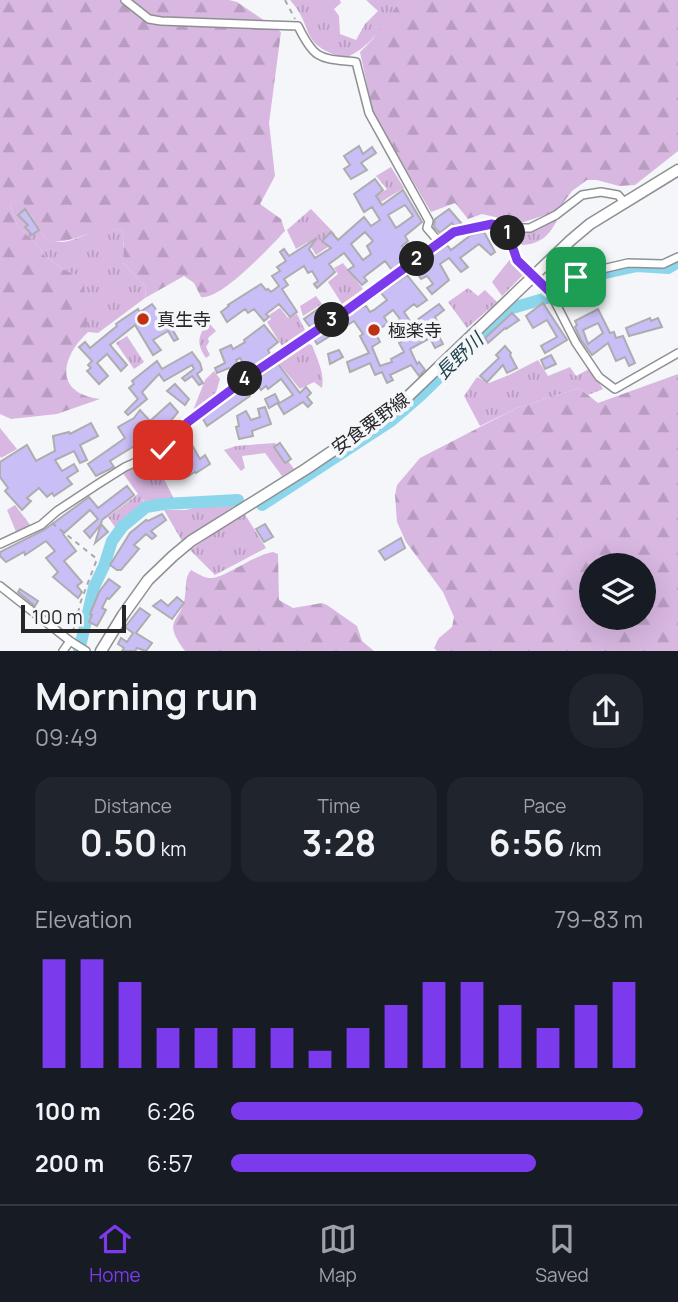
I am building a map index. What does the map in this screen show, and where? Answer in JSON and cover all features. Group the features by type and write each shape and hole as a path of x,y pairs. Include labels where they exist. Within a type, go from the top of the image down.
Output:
{"main road":[{"name":"安食粟野線","path":"101,651 148,580 173,556 191,541 306,469 396,408 590,224 678,167"}],"street":[{"path":"125,0 149,19 161,21 298,26 311,51 320,57 356,62 369,113 429,220 427,228 439,243"},
{"path":"0,544 48,520 57,511 125,467 163,450 188,422 454,232 492,224 506,228 530,228 556,215 582,195 601,192 618,195 624,202"},
{"path":"506,228 517,260 551,295 576,343 599,377 615,389 678,353"},
{"path":"551,295 576,277 598,270 628,263 663,264 678,257"},
{"path":"0,586 69,641 86,651"},
{"path":"63,651 69,641"}],"path":[{"path":"285,0 298,26"},
{"path":"48,520 97,559 69,641"}],"green space":[{"path":"0,0 229,0 237,2 281,32 269,123 275,176 260,204 281,219 285,231 245,271 220,290 201,297 194,283 184,276 145,298 146,287 123,263 124,233 107,228 67,240 46,239 21,199 10,205 18,227 36,243 45,256 77,276 84,284 88,332 72,352 66,373 74,390 100,399 57,414 11,419 0,414"},
{"path":"290,0 340,0 341,3 334,9 339,16 340,34 356,40 365,24 378,11 366,0 401,0 370,41 345,58 330,53 313,41"},
{"path":"401,0 678,0 678,151 635,185 619,186 587,180 572,191 557,211 521,223 482,214 468,219 455,203 431,212 373,113 360,52"},
{"path":"391,167 404,188 376,205 372,199 387,189 376,176"},
{"path":"21,198 46,239 63,242 109,228 124,233 123,263 146,287 145,298 98,333 88,332 77,276 45,256 36,243 18,227 10,205"},
{"path":"311,209 335,234 326,240 331,245 316,255 308,242 296,249 287,230"},
{"path":"557,220 551,231 539,241 522,245 516,240 516,232"},
{"path":"511,258 525,273 502,296 492,282"},
{"path":"343,263 363,289 342,304 328,282 338,274 334,268"},
{"path":"468,288 478,296 485,290 497,302 467,328 448,302"},
{"path":"316,296 322,304 303,316 300,306"},
{"path":"280,308 288,318 297,314 308,336 285,351 267,322 271,319 269,315"},
{"path":"208,322 216,331 208,338 206,347 210,355 206,358 200,340"},
{"path":"127,336 144,362 134,369 116,343"},
{"path":"308,344 312,345 320,366 322,388 314,382 300,389 279,364"},
{"path":"538,360 548,376 570,367 576,376 591,368 603,389 588,395 579,388 517,408 480,426 464,396 477,377 489,383"},
{"path":"214,371 220,379 214,399 190,418 205,380"},
{"path":"678,374 678,651 437,651 434,648 439,638 452,627 454,617 443,592 406,542 397,522 397,485 420,458 517,408 579,388 598,403"},
{"path":"0,428 17,449 1,458 0,456"},
{"path":"275,443 294,469 282,476 265,453 242,456 245,468 241,471 224,450 236,446"},
{"path":"154,459 174,499 144,501 141,498 145,504 115,527 108,517 138,494 122,472"},
{"path":"216,502 240,502 182,541 164,510 186,510"},
{"path":"15,505 31,526 17,534 7,510"},
{"path":"244,513 266,548 215,575 190,550"},
{"path":"273,552 278,554 279,600 293,608 322,603 327,605 357,626 362,641 374,651 185,651 173,626 183,605 191,570 206,578 217,577"}],"building":[{"path":"359,146 363,154 372,147 376,153 361,163 367,170 351,179 344,169 350,165 344,156"},
{"path":"375,179 383,190 376,196 382,205 403,190 422,222 405,236 408,241 402,246 408,255 414,251 415,253 392,270 385,261 364,277 367,281 362,285 348,270 354,266 344,253 329,264 335,272 317,288 314,284 318,281 312,271 308,273 304,266 284,279 288,285 282,289 297,312 290,317 279,304 266,314 269,317 264,321 254,309 248,313 245,309 227,322 221,312 228,305 261,284 271,292 279,286 272,276 280,271 277,267 286,261 280,252 284,249 289,256 317,238 309,249 315,258 331,248 322,241 331,232 338,240 364,217 371,226 380,220 372,207 364,212 354,194","holes":["405,205 413,216 396,228 388,215","365,232 373,241 367,246 371,254 363,260 351,244"]},
{"path":"25,209 39,230 32,235 25,227 28,225 18,215"},
{"path":"449,209 462,224 454,226 452,223 440,233 434,227 435,219"},
{"path":"484,232 495,252 491,255 479,244 460,258 468,267 461,272 449,258 440,264 449,280 432,294 427,288 433,284 427,276 421,279 414,269 447,245 451,250 471,235"},
{"path":"407,275 427,300 417,307 414,304 404,312 410,321 393,332 390,327 400,319 393,310 384,317 388,323 375,332 380,342 372,347 380,366 392,362 391,359 404,352 399,343 424,329 417,320 439,304 444,310 435,317 439,325 435,329 443,344 435,348 430,338 410,349 417,364 419,362 425,370 419,376 411,365 390,375 393,380 387,383 382,372 375,375 370,363 350,372 347,362 369,353 360,336 363,334 354,321 317,344 314,339 362,307 366,306 370,312 374,310 387,300 381,293"},
{"path":"543,303 567,340 545,353 541,346 557,337 547,320 533,328 526,316"},
{"path":"152,304 158,312 161,310 178,339 174,341 168,331 153,340 161,350 153,355 135,325 110,345 127,365 121,371 107,354 97,363 108,376 99,384 87,371 91,368 88,365 92,361 79,347 85,342 90,348 120,321 138,309 140,312"},
{"path":"322,306 329,314 310,327 304,319"},
{"path":"598,309 610,333 614,332 616,338 623,336 635,363 629,366 625,357 616,361 608,343 592,355 581,340 575,321","holes":["598,323 603,333 588,344 583,330"]},
{"path":"512,313 519,320 488,343 485,338"},
{"path":"650,318 651,321 658,318 662,327 629,336 626,328"},
{"path":"264,325 278,342 268,350 270,354 248,370 240,358 236,360 242,374 236,379 229,368 217,373 215,368 225,363 220,350 231,345 233,349"},
{"path":"505,346 517,368 507,373 503,365 487,382 480,376 499,358 496,355"},
{"path":"339,350 343,357 330,364 328,354"},
{"path":"192,352 200,363 202,370 197,374 203,383 199,385 192,376 185,381 182,378 194,369 192,365 164,381 159,374 142,392 147,399 128,415 125,412 138,399 129,388 134,384 132,381 157,361 162,369"},
{"path":"551,355 556,364 545,369 541,360"},
{"path":"278,364 300,393 306,387 311,393 307,397 312,403 308,407 303,402 284,414 278,404 293,395 281,379 268,389 266,386 261,390 255,380"},
{"path":"175,384 189,399 185,405 167,391"},
{"path":"248,391 250,396 207,426 203,419 236,394"},
{"path":"275,394 279,402 269,408 265,399"},
{"path":"170,403 178,412 166,427 168,429 162,434 165,438 159,445 149,437 110,461 114,467 96,476 88,464 125,438 118,427 134,418 140,410 150,421"},
{"path":"265,407 271,424 252,431 253,436 239,439 237,416 246,411 251,420 260,417 258,409"},
{"path":"91,423 98,436 80,445 87,460 80,463 74,451 55,460 62,471 74,464 78,471 67,478 72,484 54,496 52,493 47,497 39,488 27,498 31,501 22,510 5,491 8,488 0,477 0,462 27,445 36,461 55,451 53,436 69,432 70,434"},
{"path":"280,443 291,459 285,463 274,447"},
{"path":"192,445 200,459 205,455 210,464 188,476 186,472 170,479 164,465 161,467 157,459 173,447 176,447 179,453"},
{"path":"127,486 134,495 102,520 90,538 84,531 98,519 90,510 63,534 76,551 64,561 82,582 77,586 82,592 78,598 53,577 58,572 46,558 55,551 46,541 25,555 24,552 6,562 0,556 0,552 44,530 89,497 98,508"},
{"path":"162,514 166,520 151,531 156,536 152,539 146,534 134,545 139,549 121,570 110,565 130,533 146,520"},
{"path":"101,524 108,532 95,543"},
{"path":"265,524 273,537 264,542 256,529"},
{"path":"401,538 405,548 385,560 379,551"},
{"path":"109,579 120,587 107,598 102,608 106,610 97,626 89,622 92,615 90,614 99,592"},
{"path":"20,589 38,601 35,606 18,592"},
{"path":"177,597 184,603 172,619 153,606 161,600 168,606"},
{"path":"140,608 150,615 136,633 152,643 146,651 137,648 135,651 122,651 124,648 118,644 121,638 127,642 133,633 125,627"}],"waterway":[{"name":"長野川","path":"262,505 391,421 509,309 557,295 583,278 637,266 668,268 678,262"},
{"name":"長野川","path":"79,651 94,587 112,541 123,526 146,507 238,500"}],"place":[{"name":"真生寺","path":"143,319"},
{"name":"極楽寺","path":"374,330"}],"route":[{"path":"163,450 188,422 454,232 492,224 506,228 517,260 550,292 576,277"}]}
